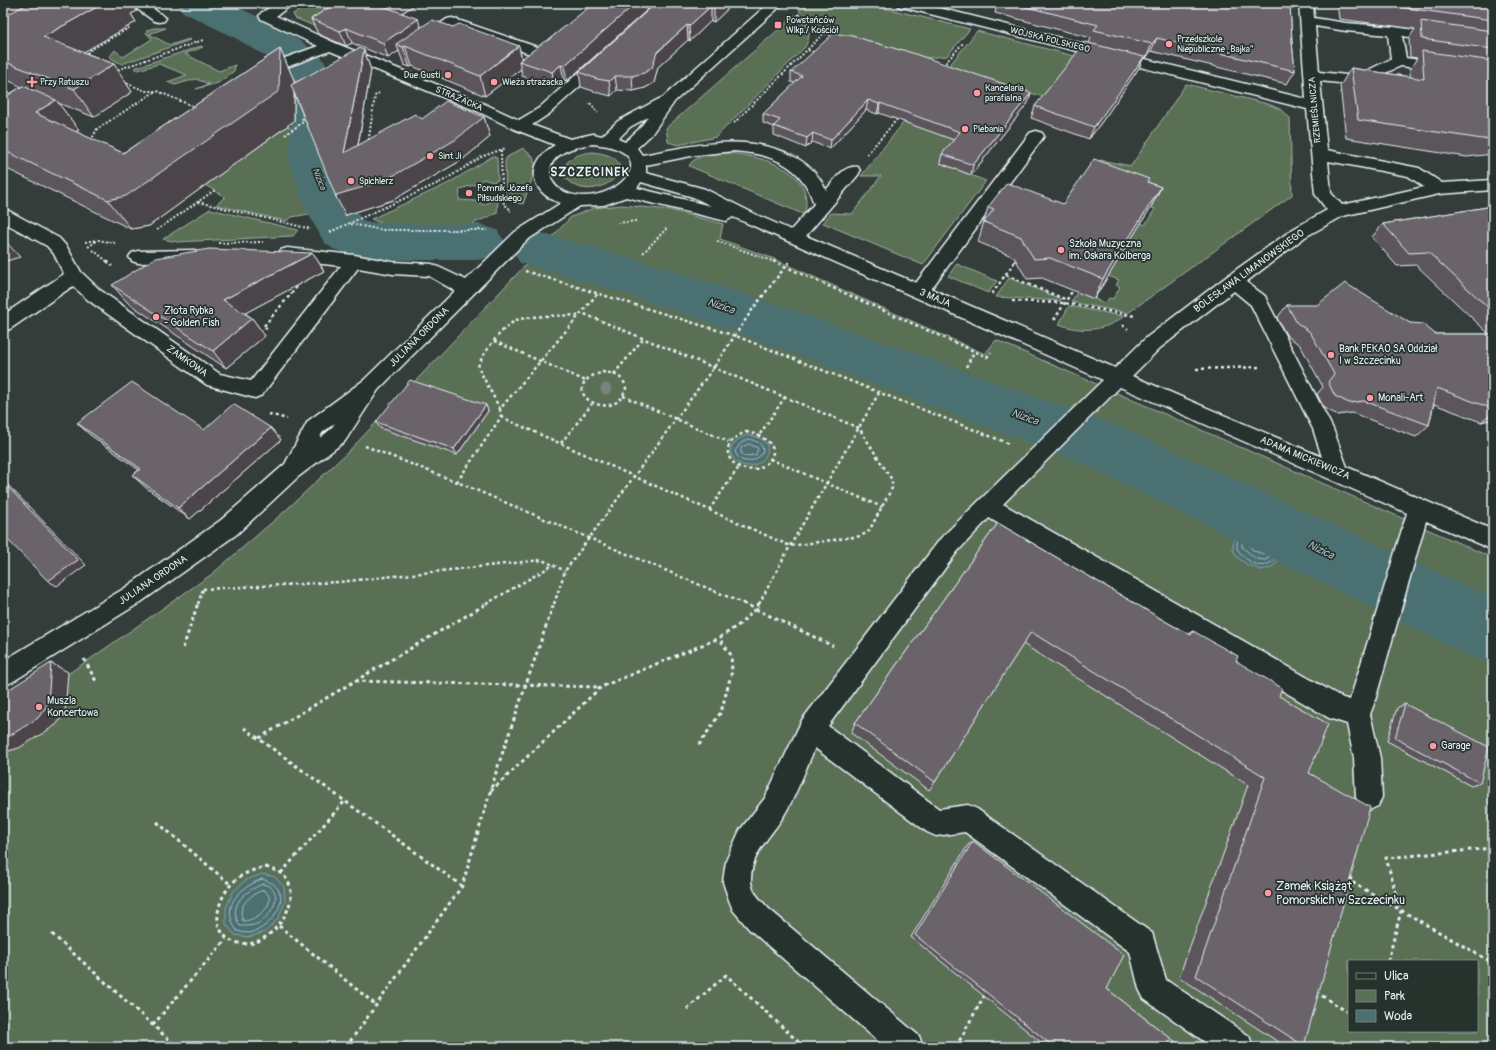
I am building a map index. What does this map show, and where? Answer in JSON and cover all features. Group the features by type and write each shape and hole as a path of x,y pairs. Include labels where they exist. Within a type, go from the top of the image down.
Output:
{"street":[{"name":"STRAŻACKA","path":"287,3 266,16 330,46 392,64 520,126 568,144"},
{"path":"607,140 624,124 670,98 778,3"},
{"name":"WOJSKA POLSKIEGO","path":"903,3 1314,106"},
{"name":"RZEMIEŚLNICZA","path":"1306,3 1323,194 1338,211"},
{"path":"1307,21 1346,27 1394,31 1493,45"},
{"path":"414,49 452,22 535,51"},
{"path":"1394,31 1399,61"},
{"path":"260,72 330,46"},
{"path":"520,126 544,111 615,48"},
{"path":"1312,76 1358,81 1399,61 1493,75"},
{"path":"628,148 645,132 670,98"},
{"name":"STRAŻACKA","path":"520,126 530,138 550,156"},
{"path":"919,292 1036,136"},
{"path":"594,139 607,140 628,148 635,154 639,169 633,184 625,191 610,198 593,201 576,201 562,197 551,191 544,183 542,174 544,165 550,156 558,149 568,144 594,139"},
{"path":"639,169 710,147 733,145 763,150 782,156 806,172 815,184 823,204"},
{"path":"1319,154 1413,172 1439,189"},
{"name":"3 MAJA","path":"639,169 699,192 753,220 1116,377"},
{"path":"794,238 852,171"},
{"name":"BOLESŁAWA LIMANOWSKIEGO","path":"908,1047 759,919 743,900 741,894 738,882 740,861 750,840 774,807 811,729 949,544 1116,377 1153,343 1299,233 1338,211 1439,189 1493,184"},
{"path":"521,236 551,191"},
{"name":"3 MAJA","path":"625,191 753,220"},
{"path":"521,236 576,201"},
{"path":"3,215 53,242 61,251 70,269 3,324"},
{"name":"JULIANA ORDONA","path":"3,674 139,591 229,527 291,471 338,435 371,385 521,236"},
{"path":"271,254 317,257 349,268 394,268 421,281 468,289"},
{"path":"138,257 208,255"},
{"name":"ZAMKOWA","path":"70,269 94,296 214,380 255,390 349,268"},
{"path":"1232,282 1246,290 1258,301 1323,429 1338,473"},
{"name":"ADAMA MICKIEWICZA","path":"1116,377 1493,540"},
{"path":"987,506 1338,709 1348,712 1357,711"},
{"path":"1369,797 1366,758 1357,711 1362,704 1419,508"},
{"path":"811,729 936,823 968,818 1142,943 1154,988 1238,1047"}],"path":[{"path":"82,59 90,50 149,11"},
{"path":"794,12 805,18 813,30 839,36"},
{"path":"733,125 824,33"},
{"path":"939,70 966,39"},
{"path":"109,73 204,40"},
{"path":"808,50 820,55"},
{"path":"118,80 146,91 157,91 195,107"},
{"path":"90,143 97,129 157,91"},
{"path":"367,147 375,96 381,92"},
{"path":"285,135 302,123 304,110"},
{"path":"852,171 902,114"},
{"path":"333,231 443,180 483,156 501,150 502,196 504,204 511,210 507,217"},
{"path":"138,257 135,246 215,190"},
{"path":"198,202 315,230"},
{"path":"615,223 638,221"},
{"path":"350,224 383,230 492,230"},
{"path":"643,254 668,226"},
{"path":"710,239 747,251 786,267 974,352 987,357 994,349"},
{"path":"990,297 1018,258"},
{"path":"346,1047 462,886 491,791 565,571 636,476 736,336 752,310 786,267"},
{"path":"270,331 263,327 312,269 349,268"},
{"path":"523,270 736,336 879,393 1043,450"},
{"path":"1006,275 1067,300"},
{"path":"1052,325 1073,290"},
{"path":"500,409 598,293"},
{"path":"1012,301 1064,303 1135,316"},
{"path":"457,482 501,417 500,409 478,367 479,359 511,323 519,319 581,314 785,396 859,428 892,480 892,488 869,531 861,536 790,546 501,417"},
{"path":"614,374 644,339"},
{"path":"494,341 586,381"},
{"path":"966,368 974,352"},
{"path":"1196,370 1290,366"},
{"path":"602,372 614,374 619,376 625,383 625,392 622,396 609,405 592,404 584,396 582,391 586,381 602,372"},
{"path":"491,791 601,687 719,638 740,624 756,608 790,546 879,393"},
{"path":"622,396 729,442"},
{"path":"760,434 785,396"},
{"path":"561,443 592,404"},
{"path":"268,414 289,419"},
{"path":"753,432 760,434 769,440 772,454 770,459 762,466 757,469 750,470 738,467 730,460 726,451 729,442 739,434 753,432"},
{"path":"358,443 457,482 756,608 862,661"},
{"path":"770,459 882,507"},
{"path":"709,510 738,467"},
{"path":"183,648 203,589 339,582 542,560 565,571"},
{"path":"259,738 553,565"},
{"path":"699,745 721,712 732,670 731,654 719,638"},
{"path":"89,668 97,683"},
{"path":"355,681 601,687"},
{"path":"244,728 462,886"},
{"path":"282,873 345,801"},
{"path":"157,822 231,885"},
{"path":"1388,960 1401,910 1386,858 1493,848"},
{"path":"266,867 282,873 287,879 291,896 290,906 279,926 271,934 252,944 242,944 226,938 221,932 218,924 218,914 220,904 231,885 238,878 257,868 266,867"},
{"path":"1351,874 1350,881 1493,963"},
{"path":"279,926 376,1004"},
{"path":"52,934 177,1047"},
{"path":"153,1026 226,938"},
{"path":"687,1009 726,974 804,1047"},
{"path":"1312,998 1314,991 1348,1012"},
{"path":"956,1047 984,996"}],"green space":[{"path":"311,3 365,3 323,30 295,18 293,14"},
{"path":"808,3 865,3 970,29 947,56 927,58 815,27 808,18 799,11"},
{"path":"795,15 804,22 808,29 809,37 805,47 716,137 678,145 668,142 666,128"},
{"path":"154,28 166,28 149,34 170,45 189,39 190,40 122,64 112,59 110,56 115,50 123,57 152,39 146,33 147,30"},
{"path":"977,31 1078,57 1047,98 949,66"},
{"path":"201,46 203,47 185,54 219,71 235,65 234,71 218,83 196,89 209,84 196,79 175,85 167,82 187,75 159,64 138,70 134,68"},
{"path":"946,69 958,141 940,163 986,181 923,265 823,223 831,213 852,214 881,176 861,176"},
{"path":"1186,84 1268,104 1280,109 1290,118 1292,195 1128,313 1071,302 1077,292 1105,303 1109,298 1113,299 1120,287 1116,285 1119,280 1108,276 1141,223 1145,225 1155,209 1084,182 1100,160 1131,166"},
{"path":"287,126 305,133 302,160 320,212 292,217 286,221 216,205 225,197 205,185"},
{"path":"523,148 533,157 536,168 523,204 512,202 506,197 505,161 507,157"},
{"path":"592,152 611,156 619,164 619,172 612,180 601,186 588,189 575,185 563,175 566,165 572,158 581,154"},
{"path":"725,153 759,158 782,167 791,173 799,181 805,193 805,215 689,166 700,157 710,154"},
{"path":"493,156 497,158 498,180 493,182 483,179 477,184 460,189 459,200 476,201 484,205 494,199 498,201 497,213 465,227 388,226 371,219 447,184"},
{"path":"622,205 670,210 723,224 720,239 772,258 985,354 996,340 1493,558 1493,1047 3,1047 3,717 93,657 212,574 285,511 349,451 571,217 594,208"},
{"path":"210,209 298,230 293,236 177,242 163,239"},
{"path":"957,264 997,281 988,293 948,276"},
{"path":"1009,278 1061,299 1060,301 996,297"},
{"path":"1069,306 1123,317 1116,322 1100,328 1076,329 1059,324"}],"water":[{"path":"748,435 760,439 766,445 767,451 764,458 751,466 742,465 731,455 731,447 740,438"},
{"path":"1235,509 1298,539 1271,568 1261,570 1246,564 1237,557 1233,550"},
{"path":"262,874 275,877 284,887 285,902 278,919 265,932 249,937 235,935 226,924 226,908 233,892 246,880"}],"building":[{"path":"29,3 104,3 43,37 114,64 74,89 3,61 3,17"},
{"path":"336,3 388,3 383,6 418,19 383,43 346,28 340,31 311,19"},
{"path":"594,3 636,3 564,66 561,65 552,72 519,61 547,41"},
{"path":"656,3 718,3 714,7 711,6 689,26 687,25 657,52 652,68 644,73 632,76 615,76 609,81 597,79 579,72"},
{"path":"1011,3 1290,3 1295,71 1157,38 1152,44 1094,30 1098,25"},
{"path":"1363,3 1493,3 1493,20 1406,8"},
{"path":"432,20 453,27 459,24 519,46 480,76 405,46 403,47 396,44"},
{"path":"1421,21 1493,31 1493,49 1422,39"},
{"path":"834,33 849,35 900,49 1031,93 973,165 942,154 960,132 868,100 831,140 813,133 807,138 774,126 780,120 763,114 802,76 791,72"},
{"path":"1085,42 1144,57 1094,127 1035,106"},
{"path":"359,48 364,50 344,153 415,114 422,119 446,101 484,117 455,140 384,181 336,195 336,197 291,85"},
{"path":"280,49 279,91 126,196 108,200 3,150 3,98 23,86 56,100 35,113 123,153"},
{"path":"1422,51 1493,61 1493,138 1482,139 1358,120 1351,68 1424,79"},
{"path":"1094,159 1149,179 1147,182 1161,187 1103,279 1050,258 1034,259 1021,237 984,222 994,209 988,207 1007,183 1063,204"},
{"path":"1493,206 1493,312 1428,252 1409,253 1383,224"},
{"path":"209,249 313,253 223,300 252,318 213,351 112,285 155,258"},
{"path":"1345,283 1410,323 1423,324 1435,334 1493,334 1493,409 1437,388 1429,425 1364,401 1349,403 1335,396 1328,382 1334,374 1310,332 1297,323 1287,305 1317,305"},
{"path":"410,380 486,405 454,449 376,422"},
{"path":"132,382 204,430 233,404 271,428 178,508 132,475 141,469 77,423"},
{"path":"3,482 78,560 48,581 3,535"},
{"path":"998,523 1170,624 1191,635 1193,631 1238,656 1236,661 1282,688 1279,696 1328,724 1309,773 1370,807 1304,1046 1196,976 1265,777 1031,632 935,782 855,723"},
{"path":"51,663 48,704 38,718 3,740 3,693"},
{"name":"Garage","path":"1405,704 1489,747 1480,783 1395,738"},
{"path":"973,841 1124,955 1107,989 1182,1047 1054,1047 915,935"}],"waterway":[{"name":"Nizica","path":"197,3 252,30 284,49 306,65 316,86 312,159 330,208 342,230 351,237 359,239 396,242 479,242"},
{"name":"Nizica","path":"538,250 636,278 762,320 1099,444 1493,632"}],"place":[{"name":"Powstańców Wlkp./ Kościół","path":"778,25"},
{"name":"Przedszkole Niepubliczne „Bajka”","path":"1169,44"},
{"name":"Due Gusti","path":"448,75"},
{"name":"Przy Ratuszu","path":"32,82"},
{"name":"Wieża strażacka","path":"494,82"},
{"name":"Kancelaria parafialna","path":"977,93"},
{"name":"Plebania","path":"965,129"},
{"name":"Sint Ji","path":"430,156"},
{"name":"Spichlerz","path":"351,181"},
{"name":"Pomnik Józefa Piłsudskiego","path":"469,193"},
{"name":"Szkoła Muzyczna im. Oskara Kolberga","path":"1061,250"},
{"name":"Złota Rybka - Golden Fish","path":"156,317"},
{"name":"Bank PEKAO SA Oddział I w Szczecinku","path":"1331,355"},
{"name":"Monali-Art","path":"1370,398"},
{"name":"Muszla Koncertowa","path":"39,707"},
{"name":"Garage","path":"1433,746"},
{"name":"Zamek Książąt Pomorskich w Szczecinku","path":"1268,893"}],"district":[{"name":"SZCZECINEK","path":"590,172"}]}
